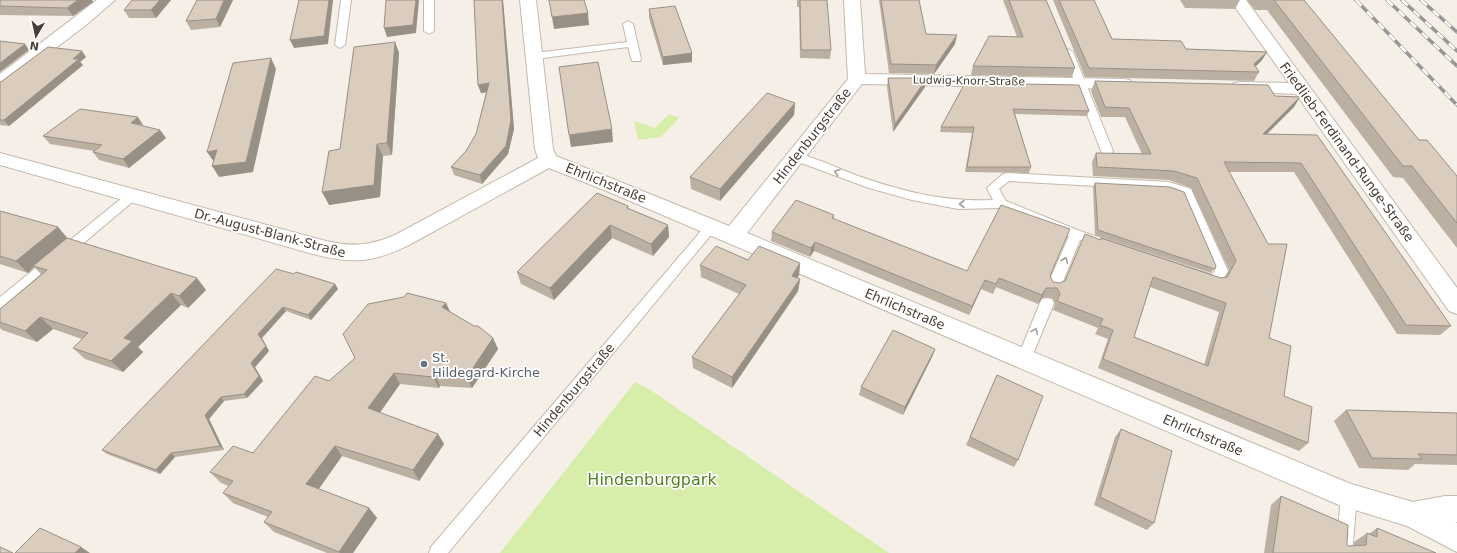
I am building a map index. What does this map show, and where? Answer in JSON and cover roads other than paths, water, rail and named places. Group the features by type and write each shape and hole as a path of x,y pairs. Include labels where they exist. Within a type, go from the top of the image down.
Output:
{"street":[{"path":"0,82 107,0"},
{"path":"528,0 544,149 548,160"},
{"name":"Hindenburgstraße","path":"733,236 797,157 857,79 852,0"},
{"name":"Friedlieb-Ferdinand-Runge-Straße","path":"1238,0 1457,304"},
{"name":"Ludwig-Knorr-Straße","path":"857,79 1144,85"},
{"path":"1222,86 1301,89"},
{"name":"Dr.-August-Blank-Straße","path":"0,159 325,249 353,254 368,253 384,249 548,160"},
{"name":"Ehrlichstraße","path":"548,160 583,173 1349,496 1413,515 1457,538"},
{"name":"Ehrlichstraße","path":"1413,515 1445,508 1457,509"}],"lane":[{"path":"340,45 346,0"},
{"path":"429,0 429,31"},
{"path":"628,24 636,59"},
{"path":"1063,42 1081,83 1106,151"},
{"path":"535,56 632,44"},
{"path":"797,157 870,184 920,198 953,204 1001,204 1076,234 1215,281 1222,271 1187,192 1169,186 1007,177 993,188 1001,204"},
{"path":"0,305 132,196"},
{"name":"Hindenburgstraße","path":"437,553 711,227"},
{"path":"1054,286 1076,234"},
{"path":"1024,359 1047,303"},
{"path":"1344,553 1349,496"}],"railway":[{"path":"1356,0 1457,105"},
{"path":"1387,0 1457,66"},
{"path":"1402,0 1457,51"},
{"path":"1421,0 1457,32"}],"place":[{"name":"St. Hildegard-Kirche","path":"424,364"}],"park label":[{"name":"Hindenburgpark","path":"652,479"}]}
